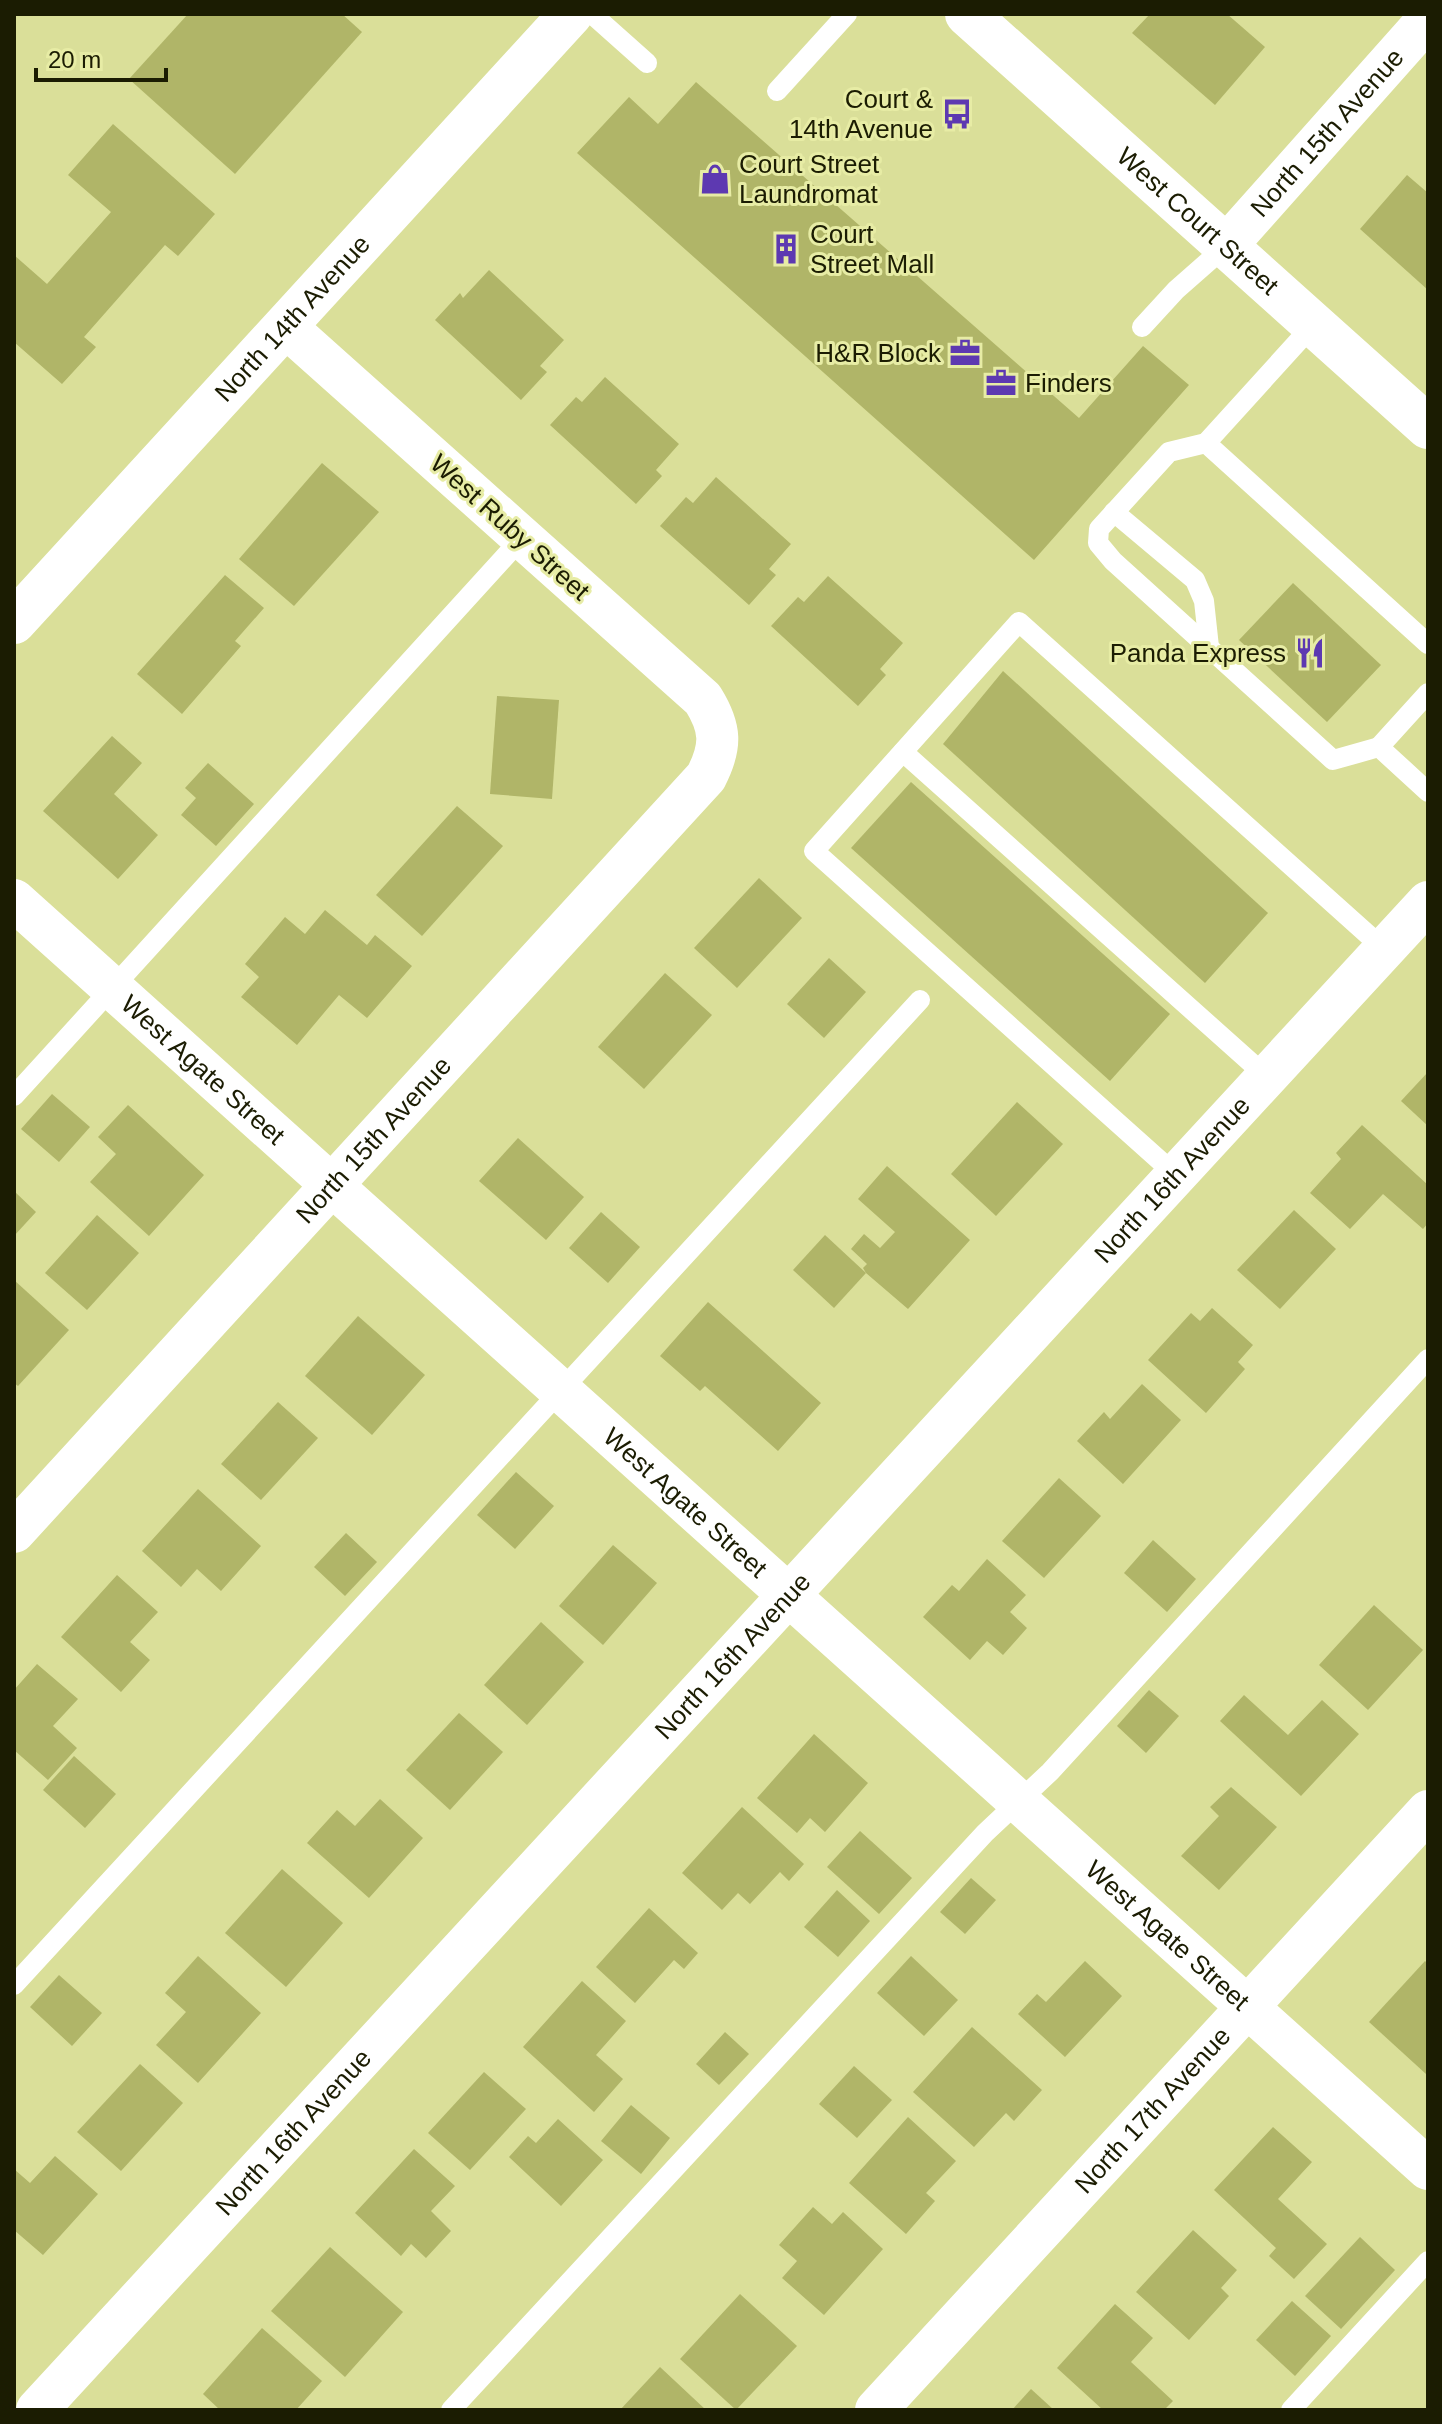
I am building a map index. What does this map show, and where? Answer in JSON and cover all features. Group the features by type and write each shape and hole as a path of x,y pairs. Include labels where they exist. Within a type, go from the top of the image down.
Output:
{"street":[{"name":"North 14th Avenue","path":"14,622 571,14"},
{"name":"North 15th Avenue","path":"1226,246 1428,19"},
{"name":"West Court Street","path":"985,24 1428,427"},
{"name":"West Ruby Street","path":"285,326 703,699 715,718 718,737"},
{"name":"North 15th Avenue","path":"14,1532 706,777 716,758 718,737"},
{"name":"West Agate Street","path":"14,900 1428,2169"},
{"name":"North 16th Avenue","path":"37,2410 1428,902"},
{"name":"North 17th Avenue","path":"876,2410 1428,1811"}],"lane":[{"path":"592,14 647,63"},
{"path":"777,91 847,14"},
{"path":"1142,327 1176,290 1226,246"},
{"path":"1314,324 1206,443 1169,452 1099,529 1098,543 1113,561 1333,760 1379,747 1428,693"},
{"path":"1206,443 1428,644"},
{"path":"1114,512 1195,580 1204,601 1209,647"},
{"path":"14,1096 522,538"},
{"path":"1176,1175 814,851 1019,622 1384,949"},
{"path":"1379,747 1428,792"},
{"path":"903,752 1266,1076"},
{"path":"14,1985 920,1000"},
{"path":"451,2410 985,1833 1050,1772 1428,1359"},
{"path":"1291,2410 1428,2261"}],"building":[{"path":"188,14 342,14 362,32 235,174 129,79"},
{"path":"1150,14 1227,14 1265,47 1215,105 1132,33"},
{"name":"Court Street Mall","path":"696,82 1079,418 1143,346 1189,385 1034,560 577,153 629,97 658,124"},
{"path":"113,124 215,214 178,256 165,245 84,337 96,347 62,384 14,342 14,255 47,284 111,212 68,175"},
{"path":"1407,175 1428,193 1428,290 1360,229"},
{"path":"489,270 564,340 540,366 547,372 521,400 435,320 460,293 463,298"},
{"path":"605,377 679,444 656,470 662,476 636,504 550,425 576,397 582,402"},
{"path":"322,463 379,512 294,606 239,559"},
{"path":"716,477 791,544 769,569 776,575 749,605 660,526 686,497 693,503"},
{"path":"225,575 264,608 235,641 241,646 182,714 137,674"},
{"path":"828,576 903,643 880,669 886,675 858,706 771,626 798,597 804,602"},
{"name":"Panda Express","path":"1293,583 1381,665 1327,722 1239,640"},
{"path":"1003,671 1268,913 1205,983 943,744"},
{"path":"497,696 559,700 552,799 490,794"},
{"path":"112,736 142,763 114,794 158,835 118,879 43,811"},
{"path":"208,763 254,804 216,846 181,815 196,798 185,788"},
{"path":"911,782 1170,1014 1110,1081 851,848"},
{"path":"457,806 503,846 422,936 376,895"},
{"path":"759,878 802,918 737,988 694,948"},
{"path":"325,910 367,945 375,935 412,966 367,1018 339,995 297,1045 241,997 259,977 245,964 285,917 305,934"},
{"path":"829,958 866,992 824,1038 787,1004"},
{"path":"665,973 712,1015 644,1089 598,1047"},
{"path":"1428,1072 1428,1126 1401,1101"},
{"path":"52,1094 90,1127 59,1162 21,1129"},
{"path":"1017,1102 1063,1144 996,1216 951,1174"},
{"path":"128,1105 204,1175 149,1236 90,1182 116,1154 98,1137"},
{"path":"1362,1125 1428,1185 1428,1223 1423,1229 1383,1194 1350,1229 1310,1193 1341,1159 1336,1153"},
{"path":"518,1138 584,1197 546,1240 479,1181"},
{"path":"887,1166 970,1240 908,1309 866,1273 863,1268 867,1264 851,1249 864,1234 880,1248 895,1232 858,1199"},
{"path":"14,1191 36,1212 14,1236"},
{"path":"1294,1210 1336,1249 1280,1309 1237,1270"},
{"path":"601,1212 640,1247 608,1283 569,1248"},
{"path":"97,1215 139,1253 87,1310 45,1273"},
{"path":"825,1235 866,1273 834,1308 793,1270"},
{"path":"14,1280 69,1330 18,1386 14,1383"},
{"path":"708,1302 821,1403 778,1451 705,1386 700,1391 660,1356"},
{"path":"1212,1308 1253,1345 1238,1362 1245,1369 1206,1413 1148,1360 1191,1313 1200,1321"},
{"path":"358,1316 425,1375 372,1435 305,1376"},
{"path":"1142,1384 1181,1420 1123,1484 1077,1441 1104,1412 1110,1419"},
{"path":"278,1402 318,1438 261,1500 221,1464"},
{"path":"516,1472 554,1506 515,1549 477,1515"},
{"path":"1059,1478 1101,1516 1044,1578 1002,1541"},
{"path":"198,1489 261,1546 221,1591 197,1569 181,1587 142,1551"},
{"path":"346,1533 377,1562 345,1596 314,1567"},
{"path":"1153,1540 1196,1579 1167,1612 1124,1573"},
{"path":"613,1545 657,1583 603,1645 559,1606"},
{"path":"987,1559 1026,1595 1010,1612 1027,1628 1003,1655 987,1641 970,1660 923,1617 952,1585 959,1591"},
{"path":"117,1575 158,1612 130,1642 150,1660 121,1692 61,1637"},
{"path":"1374,1605 1423,1650 1368,1710 1319,1665"},
{"path":"541,1622 584,1662 527,1725 484,1685"},
{"path":"37,1664 78,1699 53,1726 77,1748 48,1780 14,1750 14,1690"},
{"path":"1149,1690 1179,1716 1146,1753 1117,1726"},
{"path":"1244,1695 1288,1735 1322,1700 1359,1734 1301,1796 1220,1721"},
{"path":"459,1713 503,1752 450,1810 406,1770"},
{"path":"814,1734 868,1783 825,1832 810,1818 797,1833 757,1798"},
{"path":"74,1756 116,1794 85,1828 43,1790"},
{"path":"1231,1787 1277,1827 1219,1890 1181,1856 1219,1816 1210,1807"},
{"path":"380,1799 423,1838 369,1898 307,1843 337,1810 355,1826"},
{"path":"742,1807 804,1864 789,1881 780,1872 750,1904 738,1893 722,1910 682,1873"},
{"path":"860,1831 912,1878 879,1914 827,1867"},
{"path":"282,1869 343,1923 286,1987 225,1933"},
{"path":"971,1878 996,1900 965,1934 940,1912"},
{"path":"837,1890 870,1921 838,1957 804,1927"},
{"path":"649,1908 698,1953 684,1969 674,1960 635,2003 596,1967"},
{"path":"198,1956 261,2013 198,2083 156,2045 186,2012 165,1993"},
{"path":"911,1956 958,2000 924,2036 877,1993"},
{"path":"1085,1961 1122,1996 1065,2057 1018,2014 1037,1994 1046,2002"},
{"path":"1425,1961 1428,1964 1426,2074 1369,2022"},
{"path":"59,1975 102,2013 72,2046 30,2007"},
{"path":"582,1981 626,2021 596,2055 623,2079 594,2112 523,2047"},
{"path":"972,2027 1042,2090 1014,2121 1006,2113 974,2147 913,2092"},
{"path":"725,2032 749,2054 719,2085 696,2064"},
{"path":"140,2064 183,2103 121,2171 77,2132"},
{"path":"854,2066 892,2100 857,2138 819,2104"},
{"path":"484,2072 526,2109 470,2170 428,2133"},
{"path":"631,2105 670,2138 641,2174 601,2141"},
{"path":"908,2117 956,2161 926,2193 935,2201 906,2234 849,2183"},
{"path":"558,2119 603,2160 561,2206 509,2157 528,2136 536,2143"},
{"path":"1273,2127 1312,2162 1278,2199 1327,2244 1294,2279 1269,2256 1276,2248 1214,2190"},
{"path":"414,2149 455,2186 431,2211 451,2231 426,2258 411,2244 401,2256 355,2213"},
{"path":"55,2156 98,2194 43,2255 14,2230 14,2169 30,2183"},
{"path":"813,2207 832,2224 843,2212 883,2249 824,2315 782,2278 797,2261 779,2245"},
{"path":"1193,2230 1237,2270 1221,2288 1229,2296 1189,2340 1136,2292"},
{"path":"1360,2237 1395,2270 1341,2329 1305,2296"},
{"path":"330,2247 403,2312 345,2377 271,2311"},
{"path":"740,2294 797,2346 736,2410 680,2359"},
{"path":"1292,2301 1331,2336 1295,2376 1256,2340"},
{"path":"1115,2304 1153,2338 1131,2362 1173,2401 1164,2410 1103,2410 1057,2368"},
{"path":"262,2328 322,2381 296,2410 220,2410 203,2394"},
{"path":"660,2367 706,2410 620,2410"},
{"path":"1031,2389 1054,2410 1012,2410"}],"place":[{"name":"Court & 14th Avenue","path":"957,114"},
{"name":"Court Street Laundromat","path":"715,179"},
{"name":"Court Street Mall","path":"786,249"},
{"name":"H&R Block","path":"965,353"},
{"name":"Finders","path":"1001,383"},
{"name":"Panda Express","path":"1310,653"}]}
